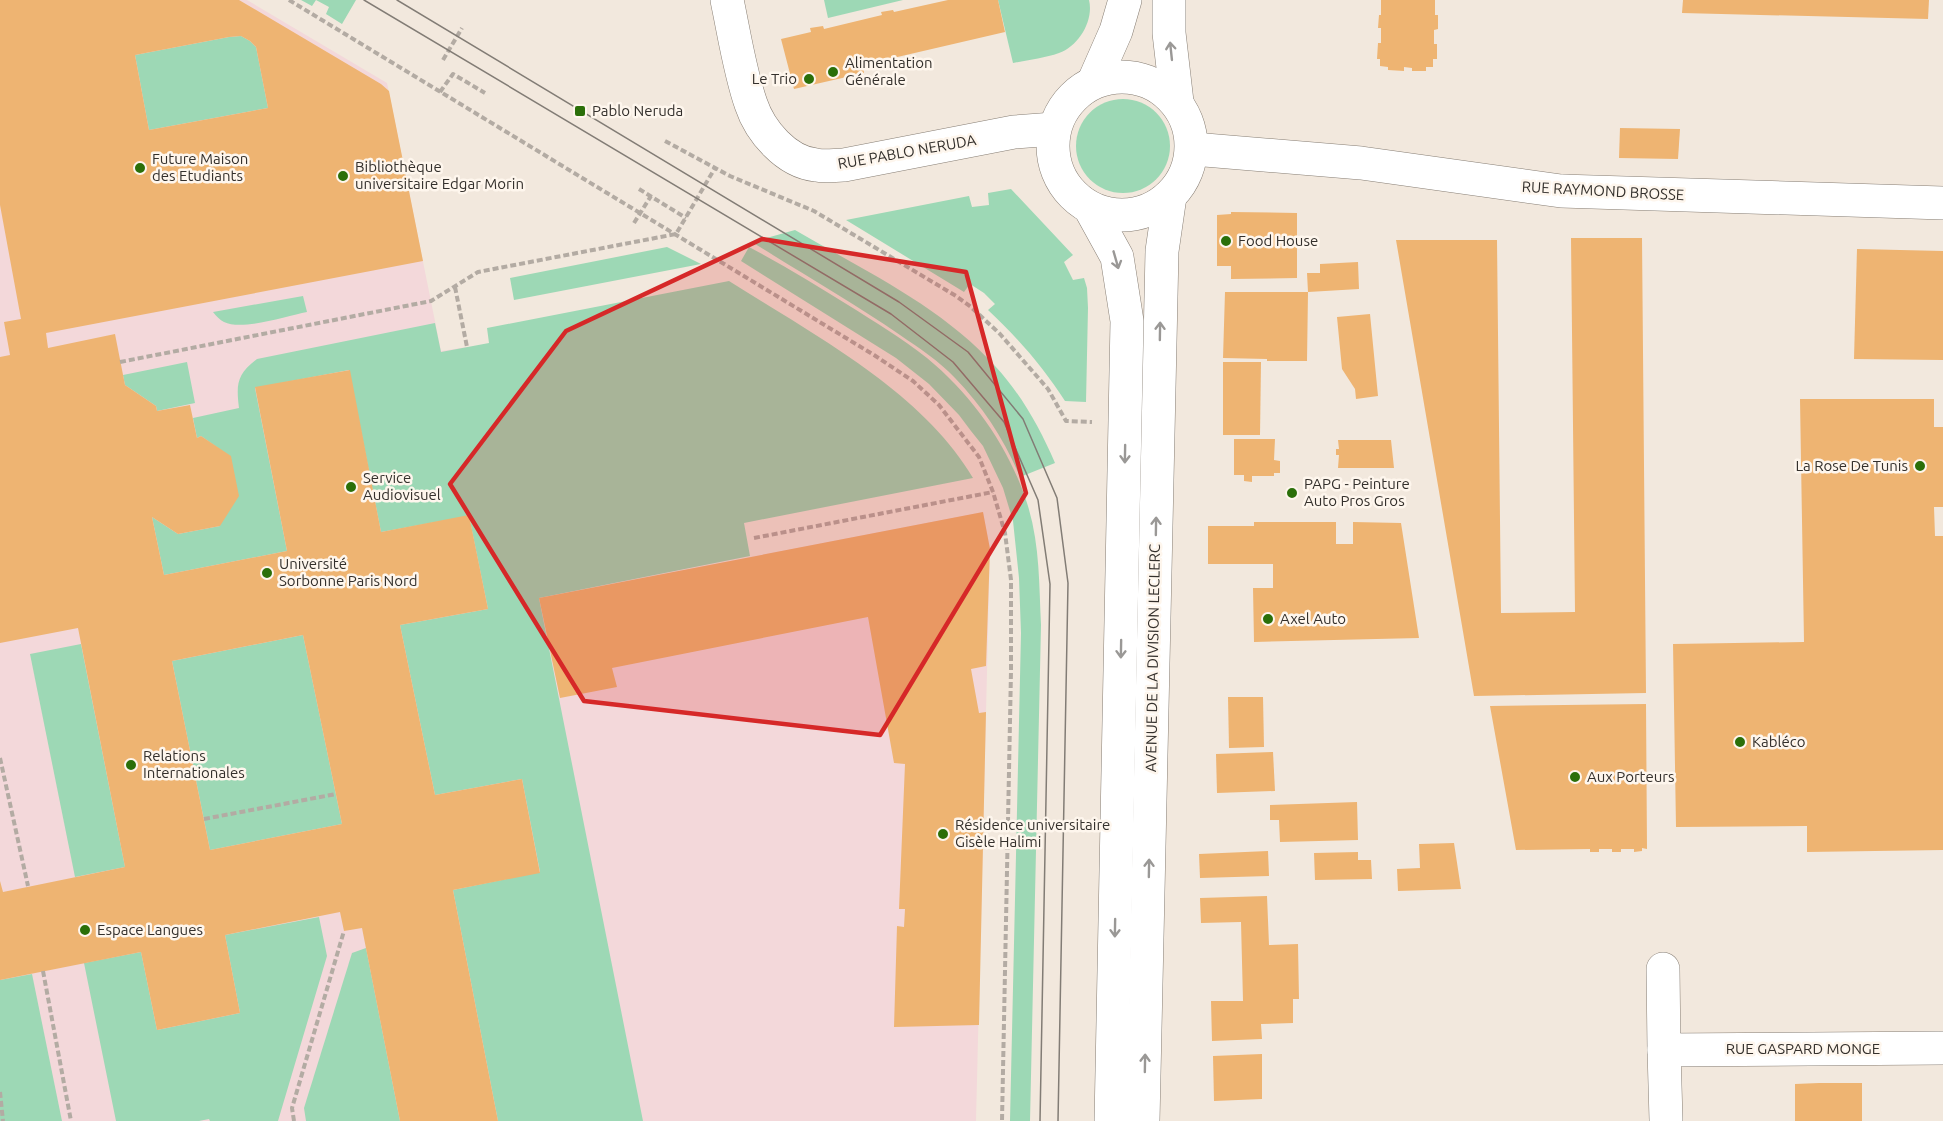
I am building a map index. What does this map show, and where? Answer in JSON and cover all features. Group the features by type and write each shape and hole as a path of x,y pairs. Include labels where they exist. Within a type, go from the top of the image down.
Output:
{"street":[{"name":"RUE PABLO NERUDA","path":"727,0 751,106 763,129 779,146 797,159 815,165 844,165 1014,132 1054,129"},
{"name":"AVENUE DE LA DIVISION LECLERC","path":"1094,81 1116,31 1125,0"},
{"name":"AVENUE DE LA DIVISION LECLERC","path":"1169,0 1169,33 1177,102"},
{"name":"AVENUE DE LA DIVISION LECLERC","path":"1130,76 1148,81 1164,90 1177,102 1186,118 1192,149 1191,163 1170,196 1152,208 1132,214 1110,214 1090,208 1071,195 1058,175 1052,153 1054,129 1062,110 1069,101 1076,93 1094,81 1130,76"},
{"name":"RUE RAYMOND BROSSE","path":"1192,149 1361,163 1562,191 1943,203"},
{"name":"AVENUE DE LA DIVISION LECLERC","path":"1143,1121 1162,251 1170,196"},
{"name":"AVENUE DE LA DIVISION LECLERC","path":"1090,208 1117,257 1128,321 1110,1121"},
{"path":"1663,969 1665,1120"},
{"name":"RUE GASPARD MONGE","path":"1664,1050 1943,1048"}],"path":[{"path":"289,0 874,354 913,381 939,405 979,457 993,492 1005,533 1011,580 1002,1121"},
{"path":"443,60 462,28"},
{"path":"440,92 453,74 485,93"},
{"path":"665,141 730,176 814,211 956,296 1000,334 1048,389 1066,421 1097,422"},
{"path":"120,362 431,301 478,272 676,234 715,168"},
{"path":"639,189 686,218"},
{"path":"634,223 651,196"},
{"path":"455,286 467,347"},
{"path":"754,538 993,492"},
{"path":"0,758 28,886"},
{"path":"204,819 336,794"},
{"path":"294,1121 292,1108 344,931"},
{"path":"43,971 71,1121"},
{"path":"0,1092 3,1121"}],"highlighted area":[{"path":"762,239 966,272 1026,493 880,735 584,701 450,484 566,331"}],"shaded area":[{"name":"Université Sorbonne Paris Nord","path":"0,0 247,0 387,83 441,351 467,347 539,598 983,512 990,549 976,1121 0,1121"}],"green space":[{"path":"301,0 316,0 312,6"},
{"path":"316,0 356,0 342,24 326,14 329,7"},
{"path":"824,0 903,0 828,18"},
{"path":"998,0 1089,0 1089,16 1079,38 1066,50 1013,63"},
{"path":"241,36 256,47 268,108 149,130 135,55"},
{"path":"1123,99 1141,103 1156,113 1166,128 1170,146 1166,164 1156,179 1141,189 1123,193 1105,189 1090,179 1080,164 1076,146 1080,128 1090,113 1105,103"},
{"path":"1011,189 1073,255 1064,262 1073,280 1084,278 1088,308 1086,402 1065,401 1030,353 988,310 995,304 984,293 970,284 964,292 846,220 969,196 972,207 989,205 988,193"},
{"path":"795,230 900,290 951,325 974,345 995,366 1021,400 1036,424 1055,463 1020,477 1000,437 984,412 942,366 882,323 752,242"},
{"path":"667,247 701,264 514,300 510,278"},
{"path":"749,247 888,330 944,373 988,424 1010,462 1027,503 1037,549 1041,625 1030,1121 1010,1121 1021,633 1019,578 1013,521 1003,488 983,446 959,415 929,384 896,358 741,261"},
{"path":"729,281 829,344 895,391 925,418 951,447 973,478 744,523 750,556 539,598 643,1121 498,1121 453,890 540,872 522,779 435,795 400,625 488,609 469,516 381,532 349,370 255,388 287,551 164,575 152,517 178,534 220,526 231,457 201,436 197,438 193,418 239,408 239,380 245,370 257,359 435,323 441,352 489,343 487,328"},
{"path":"303,296 307,312 265,322 232,324 218,318 213,312"},
{"path":"187,362 195,403 157,411 156,406 125,385 123,375"},
{"path":"303,635 342,824 210,850 172,661"},
{"path":"81,644 125,867 75,877 30,654"},
{"path":"319,917 327,956 278,1121 210,1121 209,1119 116,1121 84,963 141,952 157,1030 240,1013 225,935"},
{"path":"366,948 400,1121 306,1121 304,1108 352,953"},
{"path":"32,974 62,1121 0,1121 0,980"}],"building":[{"path":"0,0 239,0 381,84 389,91 423,261 46,333 48,348 115,334 125,385 156,406 157,411 190,405 197,438 201,436 231,456 239,496 220,526 178,534 152,517 164,575 287,551 255,387 350,370 381,532 469,515 488,609 400,625 435,795 522,779 540,873 453,890 498,1121 400,1121 362,928 344,931 340,912 225,935 240,1013 157,1030 141,952 0,980 0,881 3,892 125,867 78,628 0,643 0,357 10,355 4,322 21,319 0,205","holes":["241,36 256,47 268,108 149,130 135,55","303,635 342,824 210,850 172,661"]},
{"path":"948,0 998,0 1005,32 863,65 864,73 794,89 781,39 811,32 810,28 823,26 824,29 882,15 881,12 893,10 894,12"},
{"path":"1381,0 1435,0 1438,29 1434,30 1437,59 1433,59 1433,67 1426,67 1426,71 1412,71 1412,68 1404,67 1404,71 1388,70 1388,67 1380,66 1380,59 1377,59 1378,43 1381,43 1381,28 1378,28"},
{"path":"1683,0 1929,0 1928,19 1682,13"},
{"path":"1620,128 1680,129 1678,159 1619,158"},
{"path":"1231,212 1297,213 1297,278 1231,279 1231,266 1217,266 1217,215 1231,214"},
{"path":"1571,238 1642,238 1646,693 1474,696 1396,240 1497,240 1501,613 1575,612"},
{"path":"1857,249 1943,251 1943,360 1854,359"},
{"path":"1358,262 1359,289 1308,292 1307,273 1320,273 1320,264"},
{"path":"1225,292 1308,292 1307,361 1223,358"},
{"path":"1370,314 1378,396 1356,399 1355,389 1342,369 1337,317"},
{"path":"1223,362 1261,362 1260,435 1223,435"},
{"path":"1800,399 1934,399 1934,427 1943,427 1943,507 1934,507 1935,536 1943,536 1943,850 1807,852 1807,826 1676,827 1673,644 1804,642"},
{"path":"1234,439 1275,439 1274,460 1280,461 1280,473 1274,473 1274,476 1252,476 1252,482 1244,481 1244,475 1234,475"},
{"path":"1338,440 1391,440 1394,468 1338,468 1339,455 1336,455 1336,449 1339,449"},
{"name":"Résidence universitaire Gisèle Halimi","path":"983,512 990,549 986,666 971,669 979,713 986,712 979,1025 894,1027 897,926 904,927 905,909 899,909 905,764 894,763 868,617 612,668 617,687 560,698 539,598"},
{"path":"1254,522 1336,522 1336,544 1353,544 1353,522 1401,523 1419,638 1254,642 1253,588 1273,588 1273,564 1208,564 1208,526 1254,526"},
{"path":"1228,697 1263,697 1264,747 1229,748"},
{"name":"Aux Porteurs","path":"1646,704 1647,849 1642,848 1642,851 1634,852 1634,849 1621,849 1621,852 1612,852 1612,849 1599,849 1599,852 1590,852 1590,849 1516,850 1490,706"},
{"path":"1273,752 1275,791 1217,793 1216,754"},
{"path":"1357,802 1358,840 1280,842 1279,820 1270,820 1270,805"},
{"path":"1454,843 1461,889 1398,891 1397,869 1420,868 1419,844"},
{"path":"1268,851 1269,876 1200,878 1199,854"},
{"path":"1358,852 1358,860 1371,860 1372,879 1315,880 1314,853"},
{"path":"1267,896 1269,945 1298,944 1299,999 1293,999 1293,1023 1261,1024 1262,1039 1212,1041 1211,1001 1243,1001 1241,922 1201,923 1200,898"},
{"path":"1262,1054 1262,1099 1214,1101 1213,1056"},
{"path":"1862,1083 1862,1121 1795,1121 1795,1084"}],"tram line":[{"path":"364,0 891,314 953,362 1004,422 1038,500 1050,584 1040,1121"},
{"path":"397,0 899,302 968,352 1023,419 1057,498 1068,583 1058,1121"}],"place":[{"name":"Alimentation Générale","path":"833,72"},
{"name":"Le Trio","path":"809,79"},
{"name":"Pablo Neruda","path":"580,111"},
{"name":"Future Maison des Etudiants","path":"140,168"},
{"name":"Bibliothèque universitaire Edgar Morin","path":"343,176"},
{"name":"Food House","path":"1226,241"},
{"name":"La Rose De Tunis","path":"1920,466"},
{"name":"Service Audiovisuel","path":"351,487"},
{"name":"PAPG - Peinture Auto Pros Gros","path":"1292,493"},
{"name":"Université Sorbonne Paris Nord","path":"267,573"},
{"name":"Axel Auto","path":"1268,619"},
{"name":"Kabléco","path":"1740,742"},
{"name":"Relations Internationales","path":"131,765"},
{"name":"Aux Porteurs","path":"1575,777"},
{"name":"Résidence universitaire Gisèle Halimi","path":"943,834"},
{"name":"Espace Langues","path":"85,930"}]}
